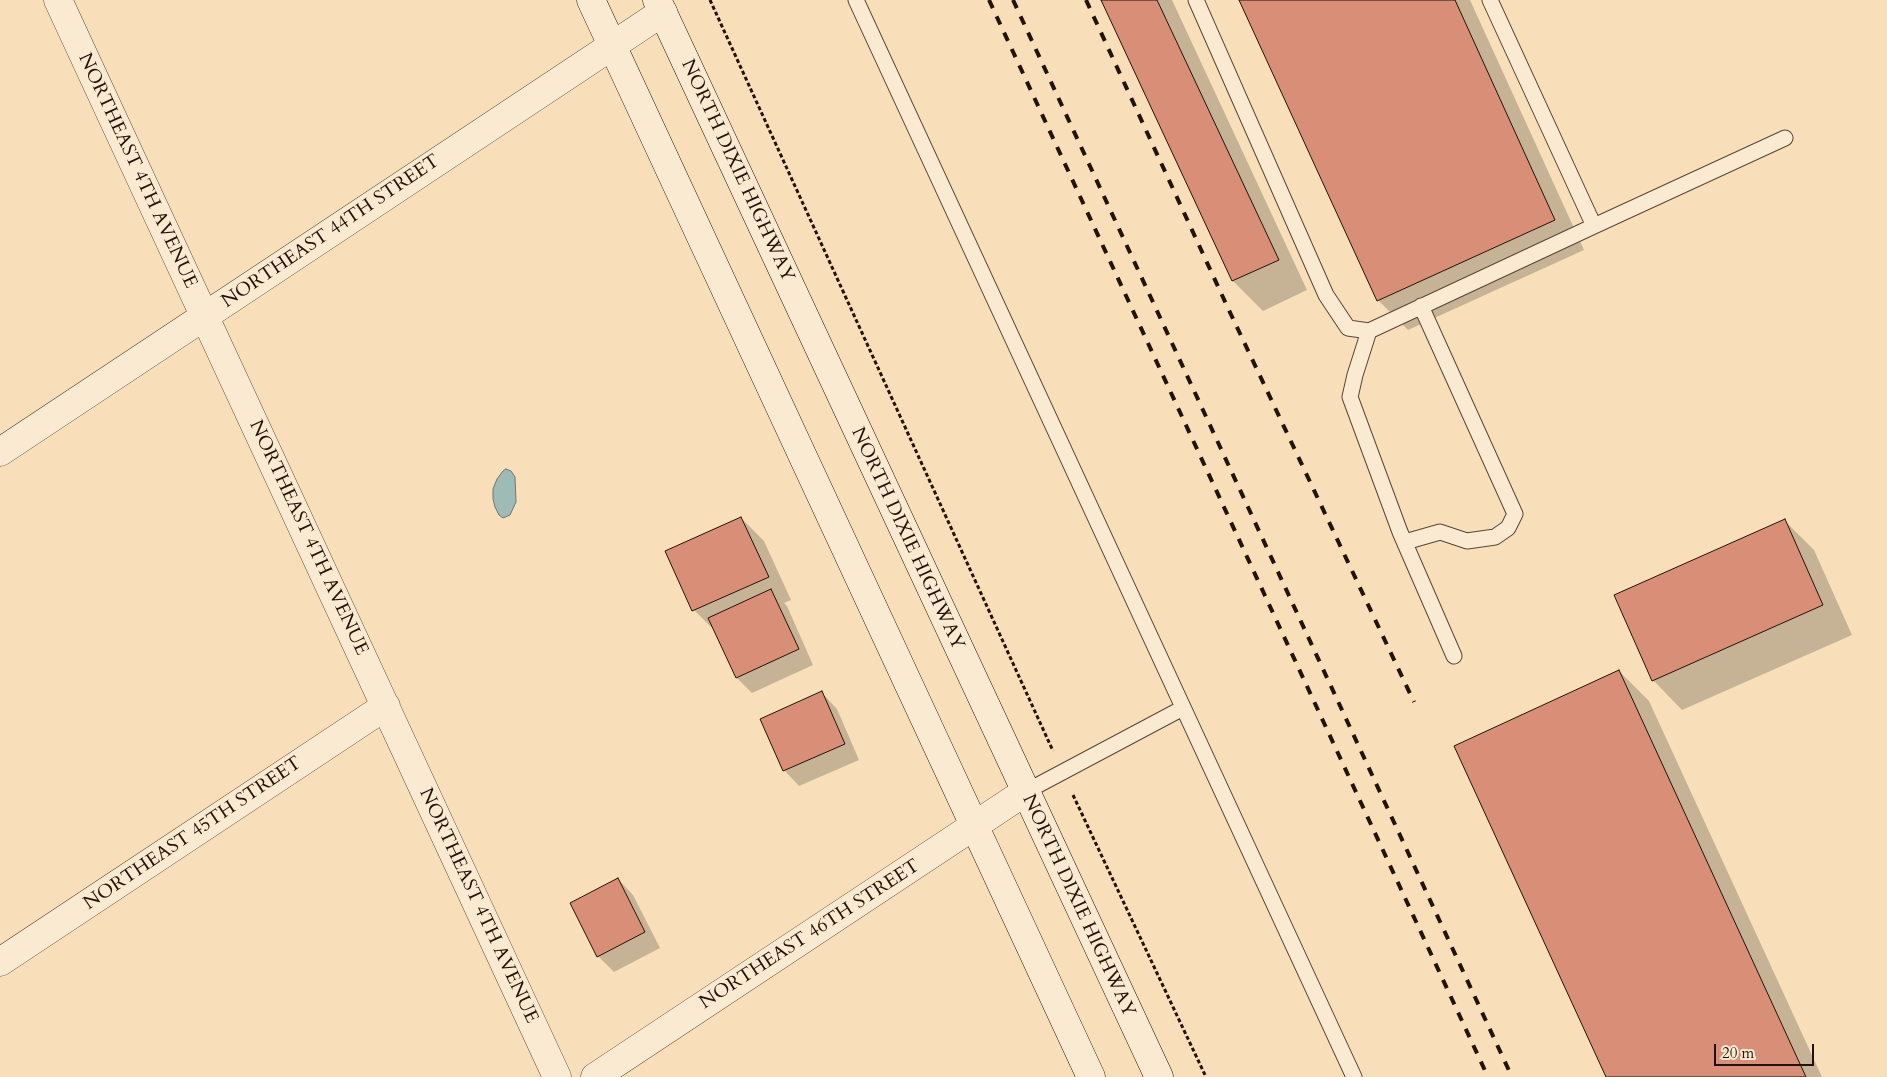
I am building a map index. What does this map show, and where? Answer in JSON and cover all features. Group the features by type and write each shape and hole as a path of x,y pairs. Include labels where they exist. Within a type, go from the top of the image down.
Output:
{"street":[{"name":"NORTHEAST 4TH AVENUE","path":"58,0 557,1077"},
{"path":"591,0 1091,1077"},
{"name":"NORTHEAST 44TH STREET","path":"0,452 612,45 665,4"},
{"name":"NORTH DIXIE HIGHWAY","path":"665,4 1025,792 1159,1077"},
{"name":"NORTHEAST 45TH STREET","path":"0,962 386,706"},
{"name":"NORTHEAST 46TH STREET","path":"596,1077 1025,792"}],"lane":[{"path":"856,0 1354,1077"},
{"path":"1196,0 1326,295 1348,328 1370,330 1785,138"},
{"path":"1490,0 1594,226"},
{"path":"1405,542 1440,532 1467,542 1495,537 1508,528 1515,514 1421,306"},
{"path":"1370,330 1354,375 1350,397 1405,542 1454,656"},
{"path":"1025,792 1183,708"}],"path":[{"path":"710,0 1012,659 1062,773 1206,1077"}],"water":[{"path":"506,469 511,471 515,477 516,502 510,515 503,518 495,507 493,489 497,479"}],"building":[{"path":"1101,0 1157,0 1279,260 1232,281"},
{"path":"1239,0 1455,0 1555,220 1377,301"},
{"path":"741,517 769,577 692,611 665,551"},
{"path":"1785,519 1823,605 1652,681 1614,595"},
{"path":"771,589 799,649 736,678 708,618"},
{"path":"1619,670 1806,1077 1606,1077 1454,746"},
{"path":"822,691 845,744 783,771 760,719"},
{"path":"618,878 645,932 597,957 570,903"}],"railway":[{"path":"989,0 1488,1077"},
{"path":"1013,0 1512,1077"},
{"path":"1086,0 1227,306 1414,702"}]}
